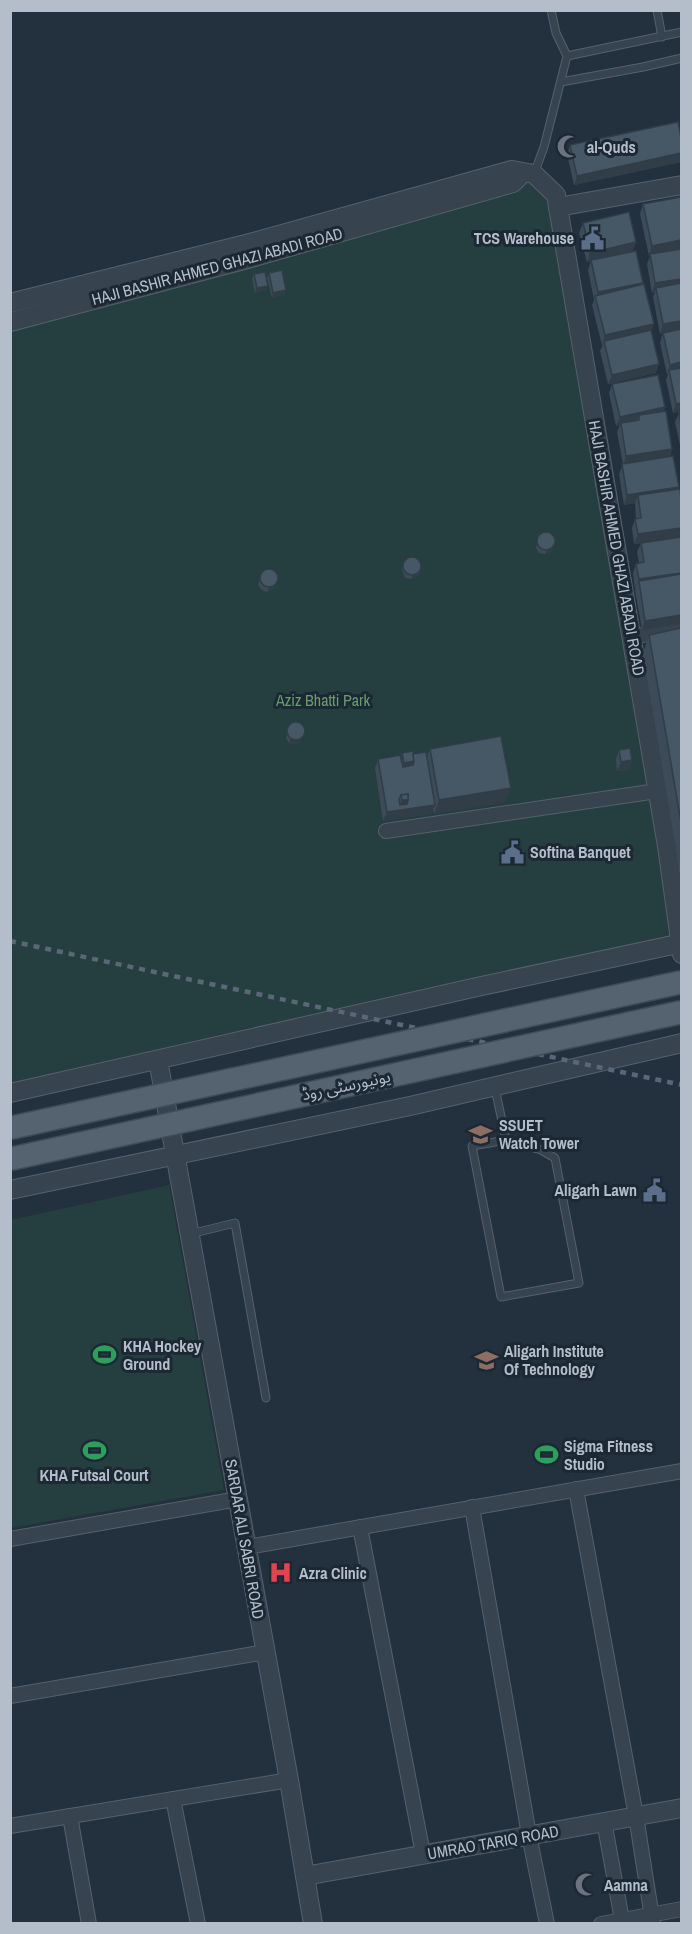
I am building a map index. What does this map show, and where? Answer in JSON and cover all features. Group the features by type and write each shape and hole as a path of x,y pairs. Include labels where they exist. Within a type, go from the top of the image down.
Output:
{"main road":[{"name":"یونیورسٹی روڈ","path":"10,1128 681,982"},
{"name":"یونیورسٹی روڈ","path":"10,1159 681,1012"}],"street":[{"name":"HAJI BASHIR AHMED GHAZI ABADI ROAD","path":"10,303 250,243 512,170 528,174 556,195 667,846 681,947"},
{"name":"HAJI BASHIR AHMED GHAZI ABADI ROAD","path":"10,322 251,258 513,183 528,174"},
{"path":"558,207 681,186"},
{"path":"632,637 681,628"},
{"path":"386,831 657,791"},
{"path":"10,1093 681,947"},
{"path":"10,1190 495,1086 681,1043"},
{"name":"SARDAR ALI SABRI ROAD","path":"158,1060 313,1923"},
{"path":"247,1547 681,1472"},
{"path":"576,1489 636,1816 652,1919"},
{"path":"10,1539 238,1499"},
{"path":"472,1507 546,1923"},
{"path":"360,1527 423,1854"},
{"path":"10,1696 266,1652"},
{"path":"10,1826 289,1780"},
{"path":"173,1798 198,1923"},
{"name":"UMRAO TARIQ ROAD","path":"305,1876 681,1808"},
{"path":"70,1816 89,1923"},
{"path":"604,1821 622,1920"},
{"path":"601,1923 652,1919 681,1909"}],"lane":[{"path":"528,174 544,147 567,56 556,33 551,10"},
{"path":"657,10 662,37"},
{"path":"567,56 681,32"},
{"path":"561,82 681,58"},
{"path":"495,1086 506,1140"},
{"path":"506,1140 541,1150 555,1158 579,1283 501,1297 472,1146 506,1140"},
{"path":"190,1234 235,1223 266,1398"}],"green space":[{"name":"Aziz Bhatti Park","path":"534,175 558,206 681,943 11,1093 10,322"},
{"name":"KHA Hockey Ground","path":"169,1185 224,1490 11,1528 11,1220"}],"building":[{"path":"678,122 681,153 577,176 570,145"},
{"path":"681,197 681,240 652,246 643,204"},
{"path":"629,212 636,242 590,253 583,223"},
{"path":"681,249 681,279 655,283 650,254"},
{"path":"636,251 643,283 598,292 591,260"},
{"path":"282,270 286,290 273,293 269,273"},
{"path":"265,272 268,286 257,288 254,274"},
{"path":"681,283 681,321 663,324 656,288"},
{"path":"644,284 654,324 605,335 595,296"},
{"path":"681,329 681,362 670,365 663,333"},
{"path":"651,330 659,364 612,375 604,341"},
{"path":"681,368 681,403 676,404 669,370"},
{"path":"658,375 665,407 620,417 612,384"},
{"path":"666,411 672,449 626,456 621,423 639,420 639,415"},
{"path":"673,456 679,487 627,495 622,464"},
{"path":"680,489 681,528 638,534 635,519 641,518 638,495"},
{"path":"546,532 552,535 555,541 552,547 546,550 540,547 537,541 540,535"},
{"path":"681,537 681,573 639,579 636,564 644,562 641,543"},
{"path":"412,557 418,560 421,566 418,572 412,575 406,572 403,566 406,560"},
{"path":"269,569 275,572 278,578 275,584 269,587 263,584 260,578 263,572"},
{"path":"681,574 681,615 645,621 639,581"},
{"path":"681,628 681,822 649,635"},
{"path":"296,722 302,725 305,731 302,737 296,740 290,737 287,731 290,725"},
{"path":"501,736 511,788 439,800 430,749"},
{"path":"630,748 632,760 621,762 619,750"},
{"path":"413,751 414,761 404,763 402,753"},
{"path":"426,752 435,805 387,812 378,759 400,755 403,767 413,765 413,754","holes":["408,794 407,804 400,805 401,795"]},
{"path":"408,794 408,800 402,800 401,795"}],"railway":[{"path":"10,941 682,1085"}],"place":[{"name":"al-Quds","path":"569,147"},
{"name":"TCS Warehouse","path":"592,238"},
{"name":"Softina Banquet","path":"512,852"},
{"name":"SSUET Watch Tower","path":"481,1134"},
{"name":"Aligarh Lawn","path":"655,1190"},
{"name":"KHA Hockey Ground","path":"105,1355"},
{"name":"Aligarh Institute Of Technology","path":"486,1360"},
{"name":"KHA Futsal Court","path":"94,1450"},
{"name":"Sigma Fitness Studio","path":"546,1455"},
{"name":"Azra Clinic","path":"281,1573"},
{"name":"Aamna","path":"586,1885"}]}
